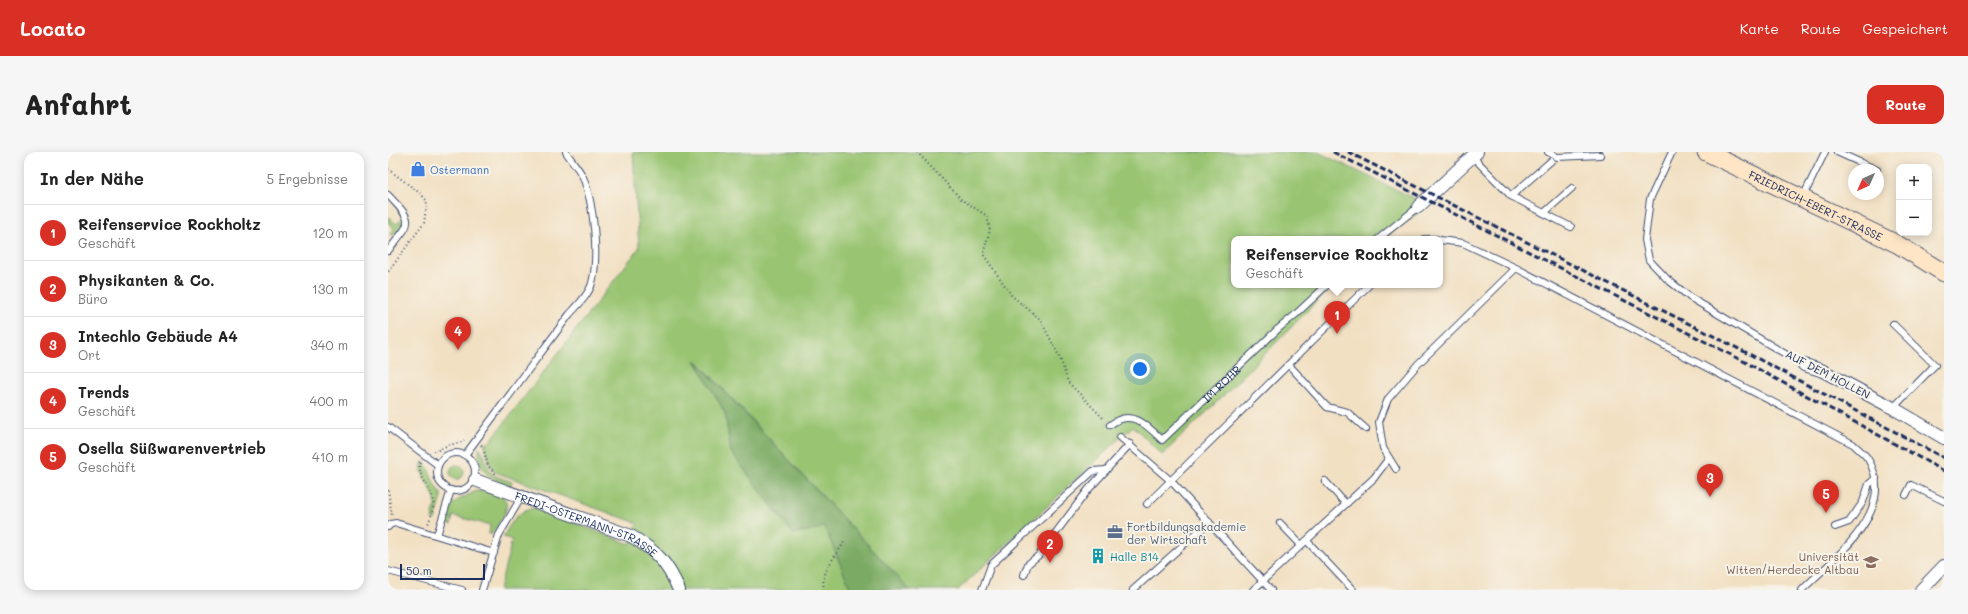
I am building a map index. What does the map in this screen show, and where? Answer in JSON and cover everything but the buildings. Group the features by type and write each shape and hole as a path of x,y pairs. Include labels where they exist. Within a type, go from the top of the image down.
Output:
{"street":[{"name":"FRIEDRICH-EBERT-STRASSE","path":"1707,152 1897,244 1944,273"},
{"path":"1418,207 1475,154"},
{"name":"AUF DEM HOLLEN","path":"1804,365 1821,370 1893,408 1944,438"},
{"name":"FREDI-OSTERMANN-STRASSE","path":"474,480 612,528 637,539 648,546 662,560 673,576 679,590"},
{"path":"1921,590 1944,566"}],"lane":[{"path":"466,455 474,441 578,305 592,284 595,248 592,208 583,177 566,152"},
{"path":"1548,152 1557,158 1600,155"},
{"name":"AUF DEM HOLLEN","path":"1672,152 1650,199 1645,240 1649,260 1668,279 1691,298 1804,365"},
{"path":"1802,198 1825,152"},
{"path":"1837,152 1864,164"},
{"path":"1475,154 1511,196 1571,227"},
{"path":"1511,196 1551,161"},
{"path":"1544,213 1572,188"},
{"path":"388,195 407,214 408,220 407,226 388,251"},
{"path":"1382,236 1418,207"},
{"path":"1443,240 1464,242 1853,444 1868,459 1876,478 1876,500 1867,520 1853,540 1802,590"},
{"path":"1396,469 1383,448 1380,422 1388,399 1418,364 1516,268"},
{"name":"IM ROHR","path":"1110,425 1118,418 1127,417 1146,424 1162,440 1278,329 1296,315 1324,288"},
{"path":"1147,504 1366,288"},
{"path":"1893,324 1935,364 1893,408"},
{"path":"1288,365 1327,407 1347,412 1366,429"},
{"path":"388,427 438,465"},
{"path":"1120,437 1130,444 1171,481 1271,590"},
{"path":"1024,575 1028,564 1039,554 1088,490 1130,444"},
{"path":"450,454 466,455 476,468 474,480 465,489 451,490 441,484 437,470 438,465 450,454"},
{"path":"1253,590 1374,478 1389,458"},
{"path":"982,590 991,565 1092,471 1106,470"},
{"path":"1835,527 1849,522 1863,502 1868,484 1876,478"},
{"path":"1325,481 1346,504"},
{"path":"1906,495 1911,485 1944,501"},
{"path":"437,535 451,490"},
{"path":"482,590 499,535 522,496"},
{"path":"1133,590 1209,522"},
{"path":"1280,523 1301,545"},
{"path":"390,525 426,532 494,553"},
{"path":"1307,541 1353,590"},
{"path":"388,571 462,590"}],"path":[{"path":"917,152 961,199 987,216 990,230 983,254 1012,296 1040,319 1060,358 1068,382 1110,425"},
{"path":"426,532 434,506 433,499 419,467 424,455 429,449 438,451 446,446 461,443 467,437 483,447 488,466 492,471 500,476"},
{"path":"388,490 390,495 390,525"},
{"path":"824,590 822,582 825,572 844,542"}],"green space":[{"path":"633,152 1318,152 1428,205 1388,236 1231,236 1231,288 1330,288 1162,455 1133,426 958,590 910,590 697,361 725,413 731,452 825,527 851,590 499,590 512,540 503,537 515,518 523,511 528,509 534,508 630,544 637,523 495,472 490,465 484,442 485,441 488,444 639,248"},
{"path":"388,216 396,224 402,219 404,221 393,236 390,234 394,228 388,223"},
{"path":"695,360 910,590 851,590 825,527 793,534 731,452 725,413"},
{"path":"479,447 483,452 488,468 491,472 496,476 512,482 511,486 497,481 487,474 480,463"},
{"path":"423,461 435,485 441,493 441,501 435,520 432,519 435,500 423,476"},
{"path":"457,465 462,467 464,472 462,477 457,479 452,477 450,472 452,467"},
{"path":"476,491 484,491 502,496 507,503 505,513 492,534 489,534 490,525 453,516 451,525 447,523 452,505 459,499"}],"railway":[{"path":"1333,152 1747,363 1944,471"},
{"path":"1348,152 1751,355 1944,458"}],"place":[{"name":"Ostermann","path":"418,169"},
{"name":"Reifenservice Rockholtz","path":"1337,334"},
{"name":"Trends","path":"458,350"},
{"name":"Intechlo Gebäude A4","path":"1710,497"},
{"name":"Osella Süßwarenvertrieb","path":"1826,513"},
{"name":"Fortbildungsakademie der Wirtschaft","path":"1115,532"},
{"name":"Halle B14","path":"1098,556"},
{"name":"Universität Witten/Herdecke Altbau","path":"1871,562"},
{"name":"Physikanten & Co.","path":"1050,563"}]}
